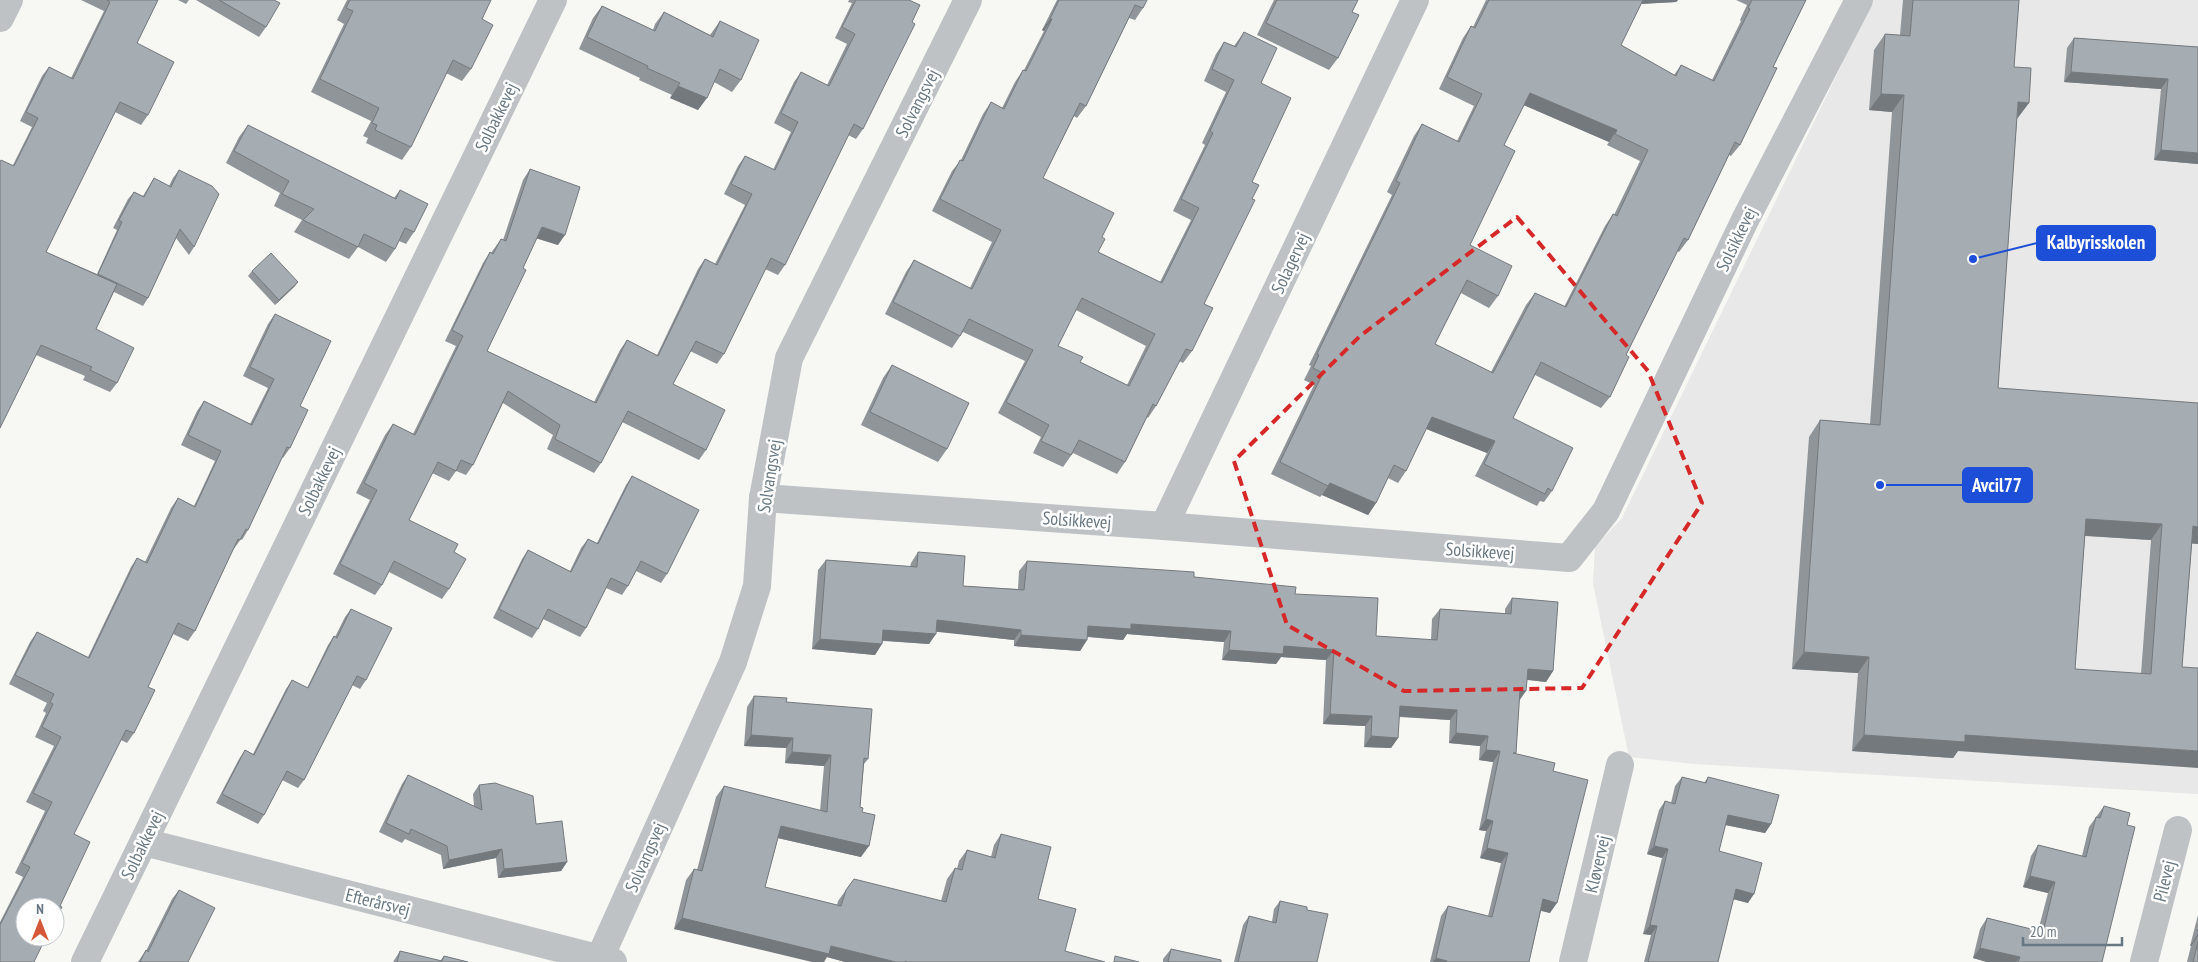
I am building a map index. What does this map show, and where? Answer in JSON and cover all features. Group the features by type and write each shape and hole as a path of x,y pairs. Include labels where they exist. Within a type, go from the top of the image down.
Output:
{"street":[{"path":"0,18 9,0"},
{"name":"Solbakkevej","path":"85,962 553,0"},
{"name":"Solvangsvej","path":"603,961 733,662 757,586 763,498 789,358 968,0"},
{"name":"Solagervej","path":"1164,526 1415,0"},
{"name":"Solsikkevej","path":"763,498 1164,526 1568,558 1606,511 1745,220 1859,0"},
{"name":"Kløvervej","path":"1574,962 1620,766"},
{"name":"Pilevej","path":"2144,962 2178,830"},
{"name":"Efterårsvej","path":"144,842 603,961"}],"highlighted area":[{"path":"1517,217 1648,371 1702,503 1582,688 1404,691 1287,625 1234,461 1360,336"}],"shaded area":[{"path":"1873,0 2198,0 2198,794 1695,764 1629,757 1593,583 1595,547 1622,518"}],"building":[{"path":"107,0 158,0 137,43 174,62 148,115 120,102 46,252 117,284 96,329 134,348 117,383 90,370 92,367 41,345 0,428 0,162 1,160 14,166 38,118 26,112 49,67 73,79 110,2"},
{"path":"219,0 274,0 280,3 266,27"},
{"path":"350,0 491,0 482,19 493,25 471,69 453,60 411,147 375,130 377,125 372,123 379,108 320,79 353,11 346,8"},
{"path":"856,0 909,0 920,5 912,22 915,24 863,129 854,124 785,265 771,258 724,354 696,341 673,384 725,410 706,450 628,411 601,463 555,439 560,425 508,391 473,465 461,460 456,471 438,462 409,520 458,544 454,552 466,559 449,589 394,561 382,585 340,564 377,490 364,483 393,424 415,435 463,336 452,330 490,252 493,254 501,239 506,241 530,169 580,187 565,235 542,227 523,268 526,270 487,351 596,403 627,340 658,356 705,259 717,265 752,194 731,184 745,156 775,170 798,122 781,113 801,72 829,86 855,34 842,27"},
{"path":"1059,0 1147,0 1143,8 1135,5 1086,106 1080,103 1043,178 1114,213 1102,237 1105,239 1098,252 1162,283 1199,208 1181,199 1213,133 1210,131 1234,80 1212,69 1224,42 1236,47 1244,32 1277,48 1261,83 1291,98 1252,182 1259,185 1252,199 1255,200 1204,304 1213,308 1192,351 1186,349 1156,406 1153,404 1125,462 1079,440 1071,455 1041,441 1049,425 1006,402 1033,350 969,319 960,336 893,302 914,260 972,289 1001,230 940,199 960,160 963,161 991,102 1004,109 1023,70 1026,71 1052,19 1050,19","holes":["1082,298 1155,334 1129,386 1080,362 1083,357 1058,346"]},
{"path":"1277,0 1358,0 1352,12 1359,15 1338,58 1266,23"},
{"path":"1489,0 1643,0 1621,45 1676,76 1681,65 1714,81 1750,9 1748,8 1752,0 1806,0 1773,67 1777,68 1740,145 1735,142 1688,240 1684,238 1626,355 1629,357 1610,397 1541,362 1513,418 1573,448 1552,491 1548,488 1545,494 1484,464 1495,441 1432,417 1406,471 1394,465 1376,503 1330,483 1328,486 1280,462 1323,373 1313,368 1319,355 1317,354 1400,183 1396,181 1422,124 1459,142 1482,94 1447,77 1471,26 1475,28","holes":["1530,93 1617,130 1615,134 1648,150 1617,216 1613,214 1566,307 1535,293 1493,373 1435,344 1467,280 1498,296 1512,266 1470,245 1515,151 1504,145"]},
{"path":"1913,0 2019,0 2014,67 2031,68 2029,103 2018,102 1998,388 2198,403 2198,527 2193,526 2182,667 2198,668 2198,751 1965,735 1965,742 1864,735 1869,657 1804,652 1820,420 1880,425 1904,95 1881,94 1885,34 1910,36","holes":["2086,519 2162,524 2151,674 2075,669"]},
{"path":"602,6 655,31 664,12 713,37 720,21 759,40 741,80 720,69 707,98 678,86 680,83 587,37"},
{"path":"2074,38 2198,47 2198,153 2161,150 2168,79 2071,72"},
{"path":"248,125 396,199 400,190 428,204 414,232 405,228 395,249 364,234 358,247 303,220 314,209 282,194 289,181 234,151"},
{"path":"179,170 212,186 219,194 194,247 180,229 148,298 98,274 122,222 119,220 134,192 144,197 154,178 171,187"},
{"path":"271,253 298,282 279,300 252,271"},
{"path":"275,314 331,341 300,406 308,410 290,448 287,447 248,530 246,529 240,540 238,539 195,631 178,623 148,687 155,690 134,733 126,730 74,834 90,842 64,897 15,897 15,947 41,947 34,962 0,962 0,925 30,867 22,863 52,802 33,793 61,737 42,727 53,704 50,702 54,694 15,675 37,632 89,658 137,558 147,563 178,498 195,507 221,451 188,435 204,401 252,425 274,379 250,367"},
{"path":"892,365 969,403 947,449 870,412"},
{"path":"632,476 699,510 667,574 641,561 628,586 611,578 586,628 548,609 538,629 499,609 528,550 571,572 588,539 598,544"},
{"path":"918,552 965,556 963,586 1024,590 1027,561 1194,572 1194,577 1296,587 1295,594 1378,598 1376,636 1437,640 1440,609 1511,614 1512,598 1558,602 1553,671 1528,669 1526,691 1520,690 1516,753 1513,753 1555,763 1553,771 1588,780 1557,903 1543,899 1529,962 1447,962 1436,958 1448,906 1492,917 1508,853 1487,848 1493,821 1486,819 1500,751 1486,750 1488,736 1456,733 1457,710 1400,706 1398,738 1371,736 1372,716 1330,714 1334,650 1284,646 1283,654 1229,650 1231,631 1131,624 1131,629 1088,626 1087,640 1021,635 1021,630 937,620 936,634 883,630 882,644 820,639 826,560 917,567"},
{"path":"351,609 392,628 366,680 357,676 304,780 287,771 264,815 222,794 245,750 254,755 292,680 308,688 334,636 337,638"},
{"path":"754,696 787,698 786,702 872,709 868,759 864,758 860,807 863,808 862,812 875,815 869,846 781,826 765,887 841,906 846,890 854,879 946,902 955,868 962,870 967,850 995,858 1001,834 1051,847 1038,899 1076,909 1065,951 1105,962 896,962 831,946 829,954 682,918 694,869 702,871 724,786 827,812 831,755 792,752 793,738 751,735"},
{"path":"408,775 482,810 479,785 495,783 533,796 536,824 562,821 567,862 504,869 502,849 449,860 447,846 411,829 409,834 386,823"},
{"path":"1682,777 1706,783 1708,777 1779,795 1771,824 1728,815 1719,851 1762,863 1754,894 1736,889 1718,962 1648,962 1657,926 1650,925 1668,849 1654,846 1665,801 1675,804"},
{"path":"2104,806 2130,813 2127,825 2135,827 2102,962 2018,962 2020,957 1980,948 1987,918 2043,932 2055,882 2030,876 2038,845 2086,857 2096,817 2100,818"},
{"path":"179,890 215,908 188,962 140,962 146,950 148,952"},
{"path":"1280,901 1307,907 1307,910 1328,914 1317,962 1238,962 1249,916 1276,923"},
{"path":"2198,942 2198,962 2193,962"},
{"path":"1171,949 1221,960 1221,962 1168,962"},
{"path":"400,951 442,961 444,956 468,962 397,962"},
{"path":"1115,956 1139,962 1114,962"}],"place":[{"name":"Kalbyrisskolen","path":"1973,259"},
{"name":"Avcil77","path":"1880,485"}]}
